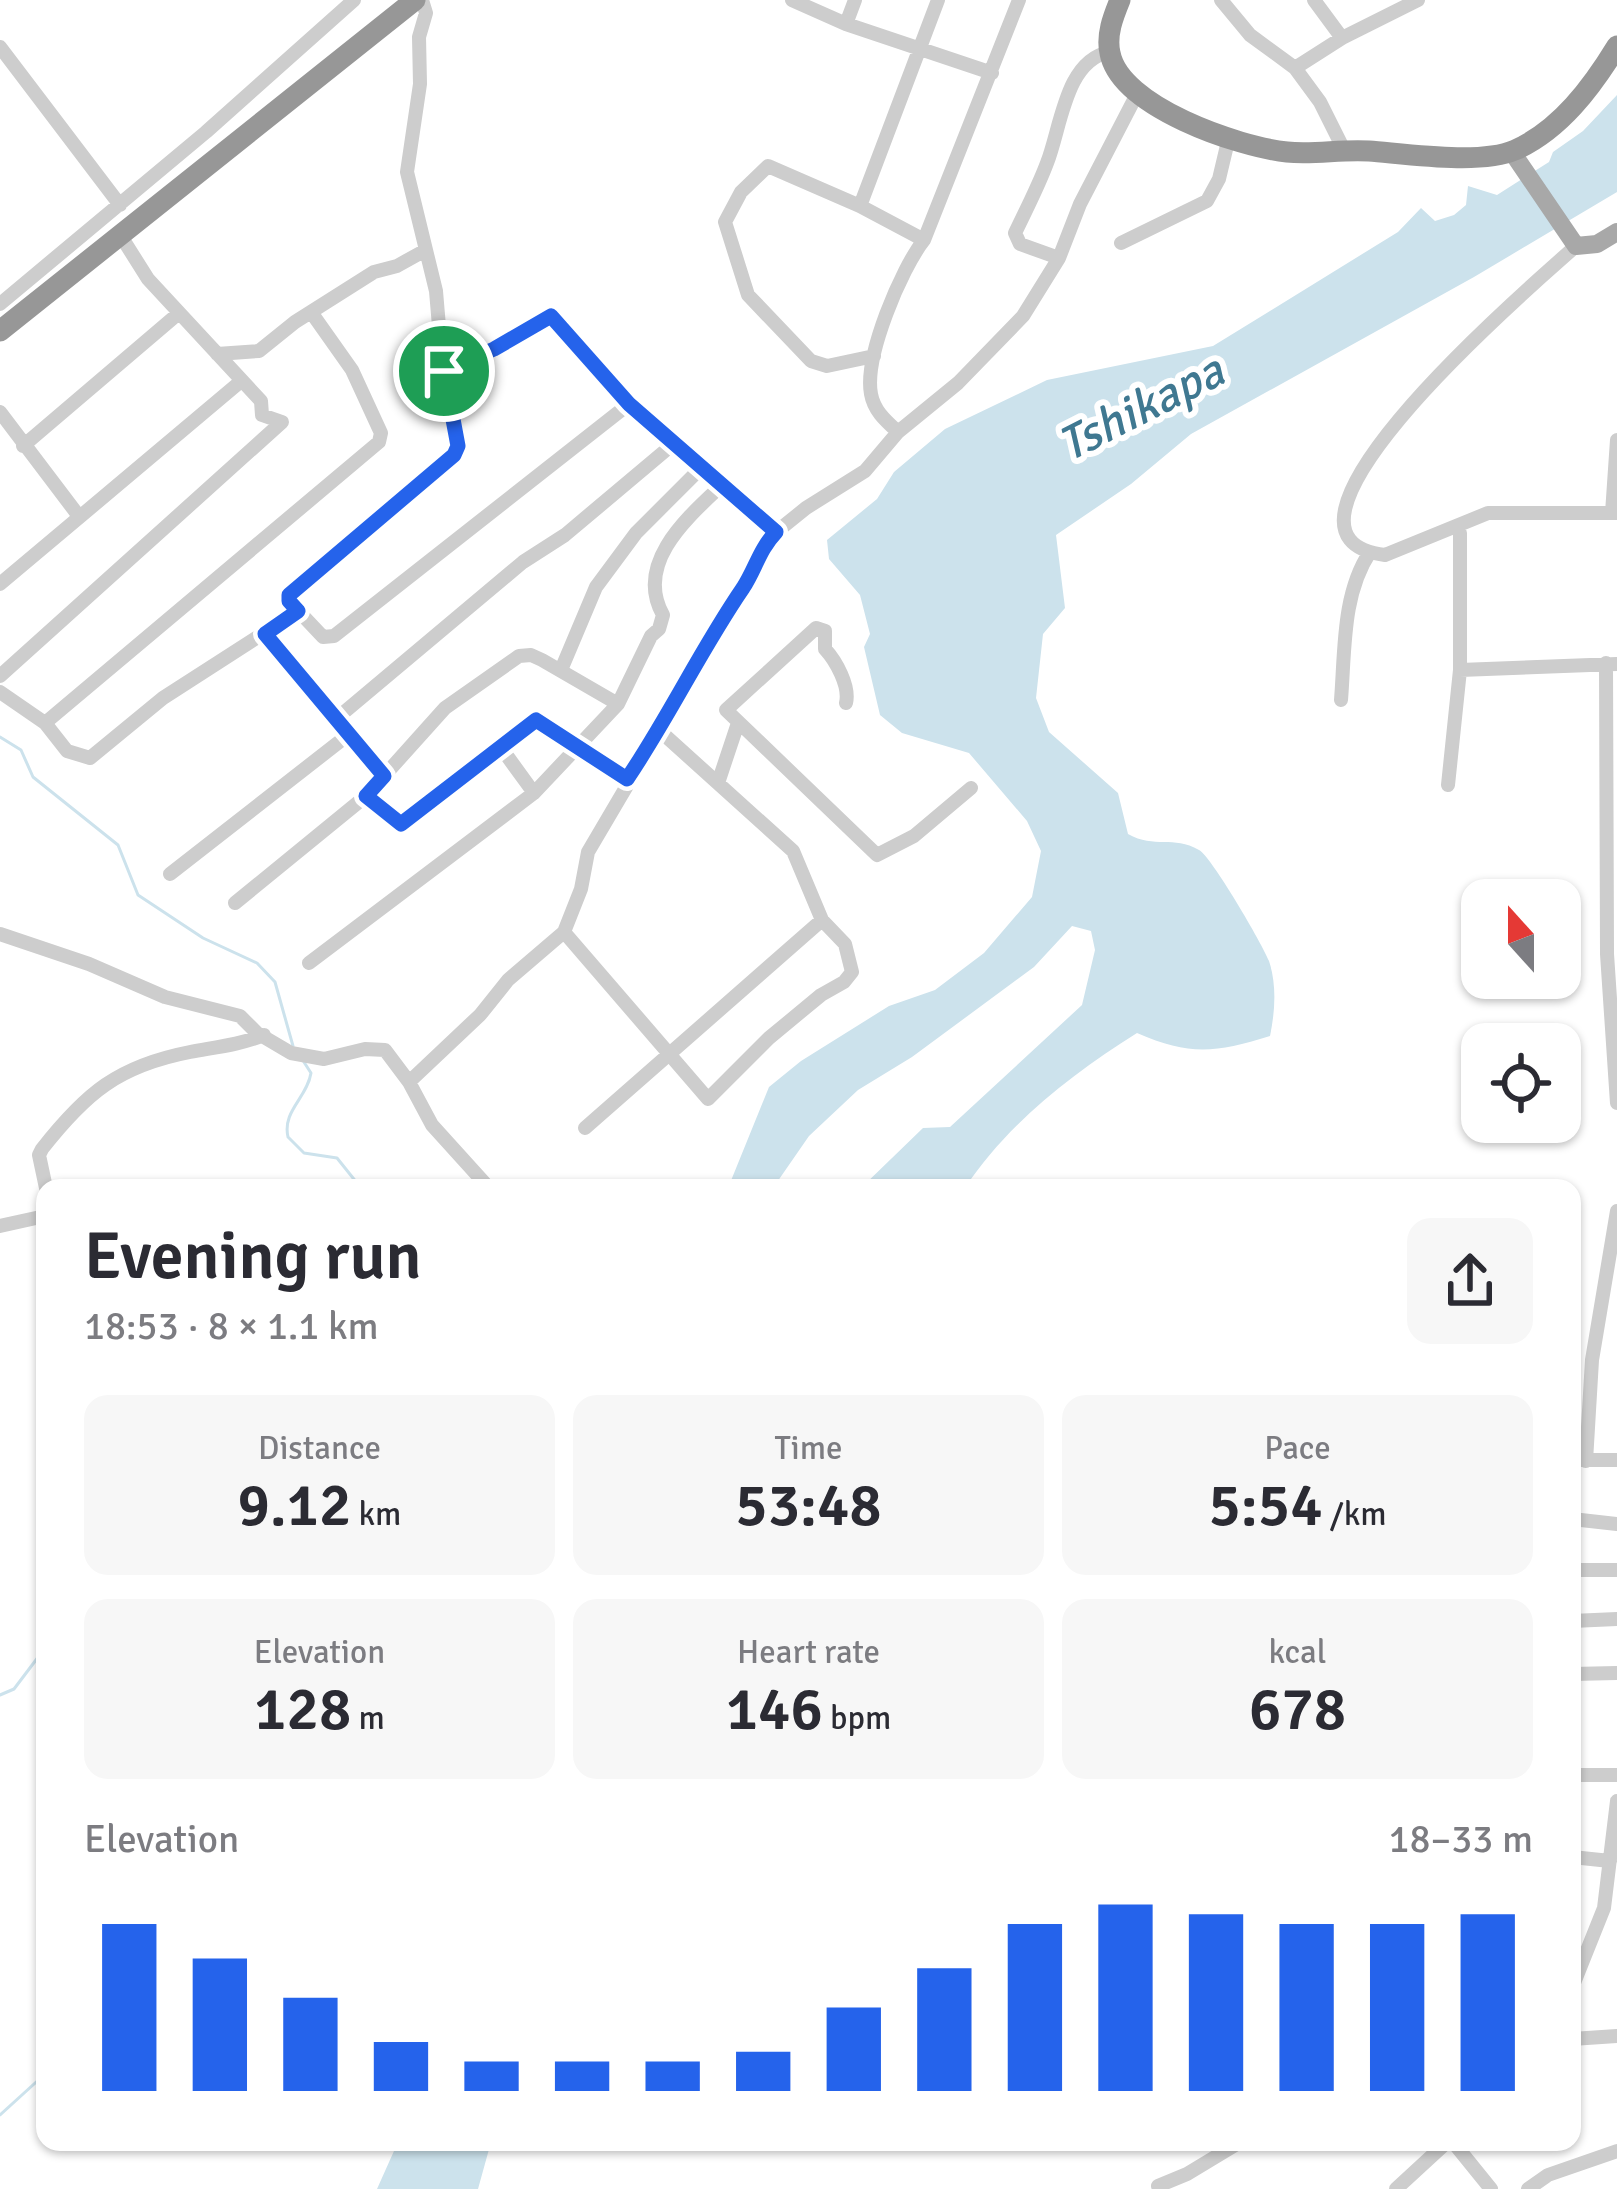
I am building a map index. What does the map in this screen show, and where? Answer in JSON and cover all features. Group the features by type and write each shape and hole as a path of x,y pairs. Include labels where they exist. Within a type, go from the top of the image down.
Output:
{"highway":[{"path":"0,331 119,232 419,0"},
{"path":"1120,0 1110,25 1109,52 1114,67 1136,94 1155,107 1229,137 1285,152 1516,158 1566,114 1617,46"}],"main road":[{"path":"1516,158 1570,239 1597,244 1617,232"}],"street":[{"path":"0,304 354,0"},
{"path":"419,0 426,14 419,37 420,84 407,172 436,291 458,446 454,455 289,595 289,601 323,637 334,636 629,404"},
{"path":"792,0 846,25 992,73"},
{"path":"846,25 855,0"},
{"path":"860,206 938,0"},
{"path":"898,433 878,414 872,399 874,356 908,261 924,240 1019,0"},
{"path":"1221,0 1250,35 1295,68 1320,102 1344,150"},
{"path":"1314,0 1342,38"},
{"path":"1295,68 1418,0"},
{"path":"2,52 120,205"},
{"path":"1059,258 1020,244 1015,233 1082,69 1096,55 1109,52"},
{"path":"409,1082 480,1015 508,980 564,932 581,889 587,852 751,574 759,550 806,508 865,471 898,433 958,383 1023,316 1059,258 1080,204 1136,94"},
{"path":"1121,243 1207,201 1219,179 1229,137"},
{"path":"874,356 827,366 811,362 748,295 724,222 741,191 768,166 924,240"},
{"path":"0,676 282,422 262,415 261,401 143,272 119,232"},
{"path":"1570,239 1383,440 1354,480 1343,508 1343,526 1370,552 1385,554 1487,513 1615,513 1617,440"},
{"path":"217,354 259,352 374,272 397,266 424,250"},
{"path":"45,723 379,442 381,433 352,370 311,312"},
{"path":"23,446 179,313"},
{"path":"444,371 551,316 672,446 776,532"},
{"path":"2,577 240,382"},
{"path":"0,412 78,515"},
{"path":"335,718 672,446"},
{"path":"561,670 596,587 636,533 701,468"},
{"path":"309,963 534,794 618,704 651,636 659,629 663,615 655,601 665,546 722,484"},
{"path":"1448,785 1460,670 1460,533"},
{"path":"1341,700 1348,612 1360,566 1370,552"},
{"path":"0,692 45,723 67,751 89,758 163,698 298,611"},
{"path":"847,703 834,658 825,649 825,631 816,628 726,710 877,855 914,836 971,788"},
{"path":"265,634 384,776"},
{"path":"235,903 366,796 445,708 519,656 531,655 618,704"},
{"path":"1460,670 1611,664 1607,954 1617,1103"},
{"path":"366,796 401,824 536,720 627,779"},
{"path":"718,783 738,723"},
{"path":"564,932 705,1097 852,972 845,944 821,920 793,851 660,731"},
{"path":"170,874 348,735"},
{"path":"502,742 502,749 534,794"},
{"path":"585,1127 821,920"},
{"path":"0,934 89,964 165,997 240,1016 299,1054 338,1058 380,1048 409,1082 432,1125 481,1179"},
{"path":"44,1179 42,1149 85,1097 109,1079 165,1058 226,1048 264,1035"},
{"path":"1581,1445 1617,1211"},
{"path":"0,1226 36,1218"},
{"path":"1581,1461 1617,1460"},
{"path":"1581,1520 1617,1524"},
{"path":"1581,1570 1617,1570"},
{"path":"1581,1621 1617,1618"},
{"path":"1581,1674 1617,1673"},
{"path":"1581,1775 1617,1775"},
{"path":"1581,1966 1604,1908 1617,1801"},
{"path":"1581,1858 1610,1861"},
{"path":"1581,2038 1617,2036"},
{"path":"1158,2186 1225,2151"},
{"path":"1396,2189 1440,2151"},
{"path":"1458,2151 1491,2189"},
{"path":"1528,2189 1548,2175 1617,2151"}],"water":[{"name":"Tshikapa","path":"1617,95 1617,192 1191,434 1131,484 1056,535 1065,608 1043,634 1036,698 1049,732 1118,793 1128,834 1190,846 1214,868 1269,961 1274,998 1270,1036 1203,1050 1172,1046 1137,1033 1043,1102 971,1179 870,1179 923,1128 950,1127 1082,1005 1095,950 1091,931 1072,926 1034,967 912,1057 858,1090 809,1136 779,1179 732,1179 769,1087 801,1061 889,1006 935,990 984,953 1032,897 1041,851 1027,821 969,753 902,733 880,715 864,647 870,634 860,595 829,559 827,540 877,499 894,472 945,429 1047,380 1213,346 1398,232 1421,208 1435,221 1466,205 1468,186 1497,195 1549,162 1553,152 1583,131"},
{"path":"394,2151 489,2151 478,2189 377,2189"}],"waterway":[{"path":"0,737 21,750 33,777 118,845 138,895 203,938 257,963 275,982 293,1046"},
{"path":"302,1059 311,1073 288,1120 288,1137 304,1153 337,1158 354,1179"},
{"path":"0,1695 14,1689 36,1660"},
{"path":"0,2115 36,2082"}],"route":[{"path":"556,317 629,404 776,532 759,550 745,585 627,779 536,720 401,824 366,796 384,776 265,634 298,611 289,595 454,455 458,446 444,371 494,349 541,319 556,317"}]}
